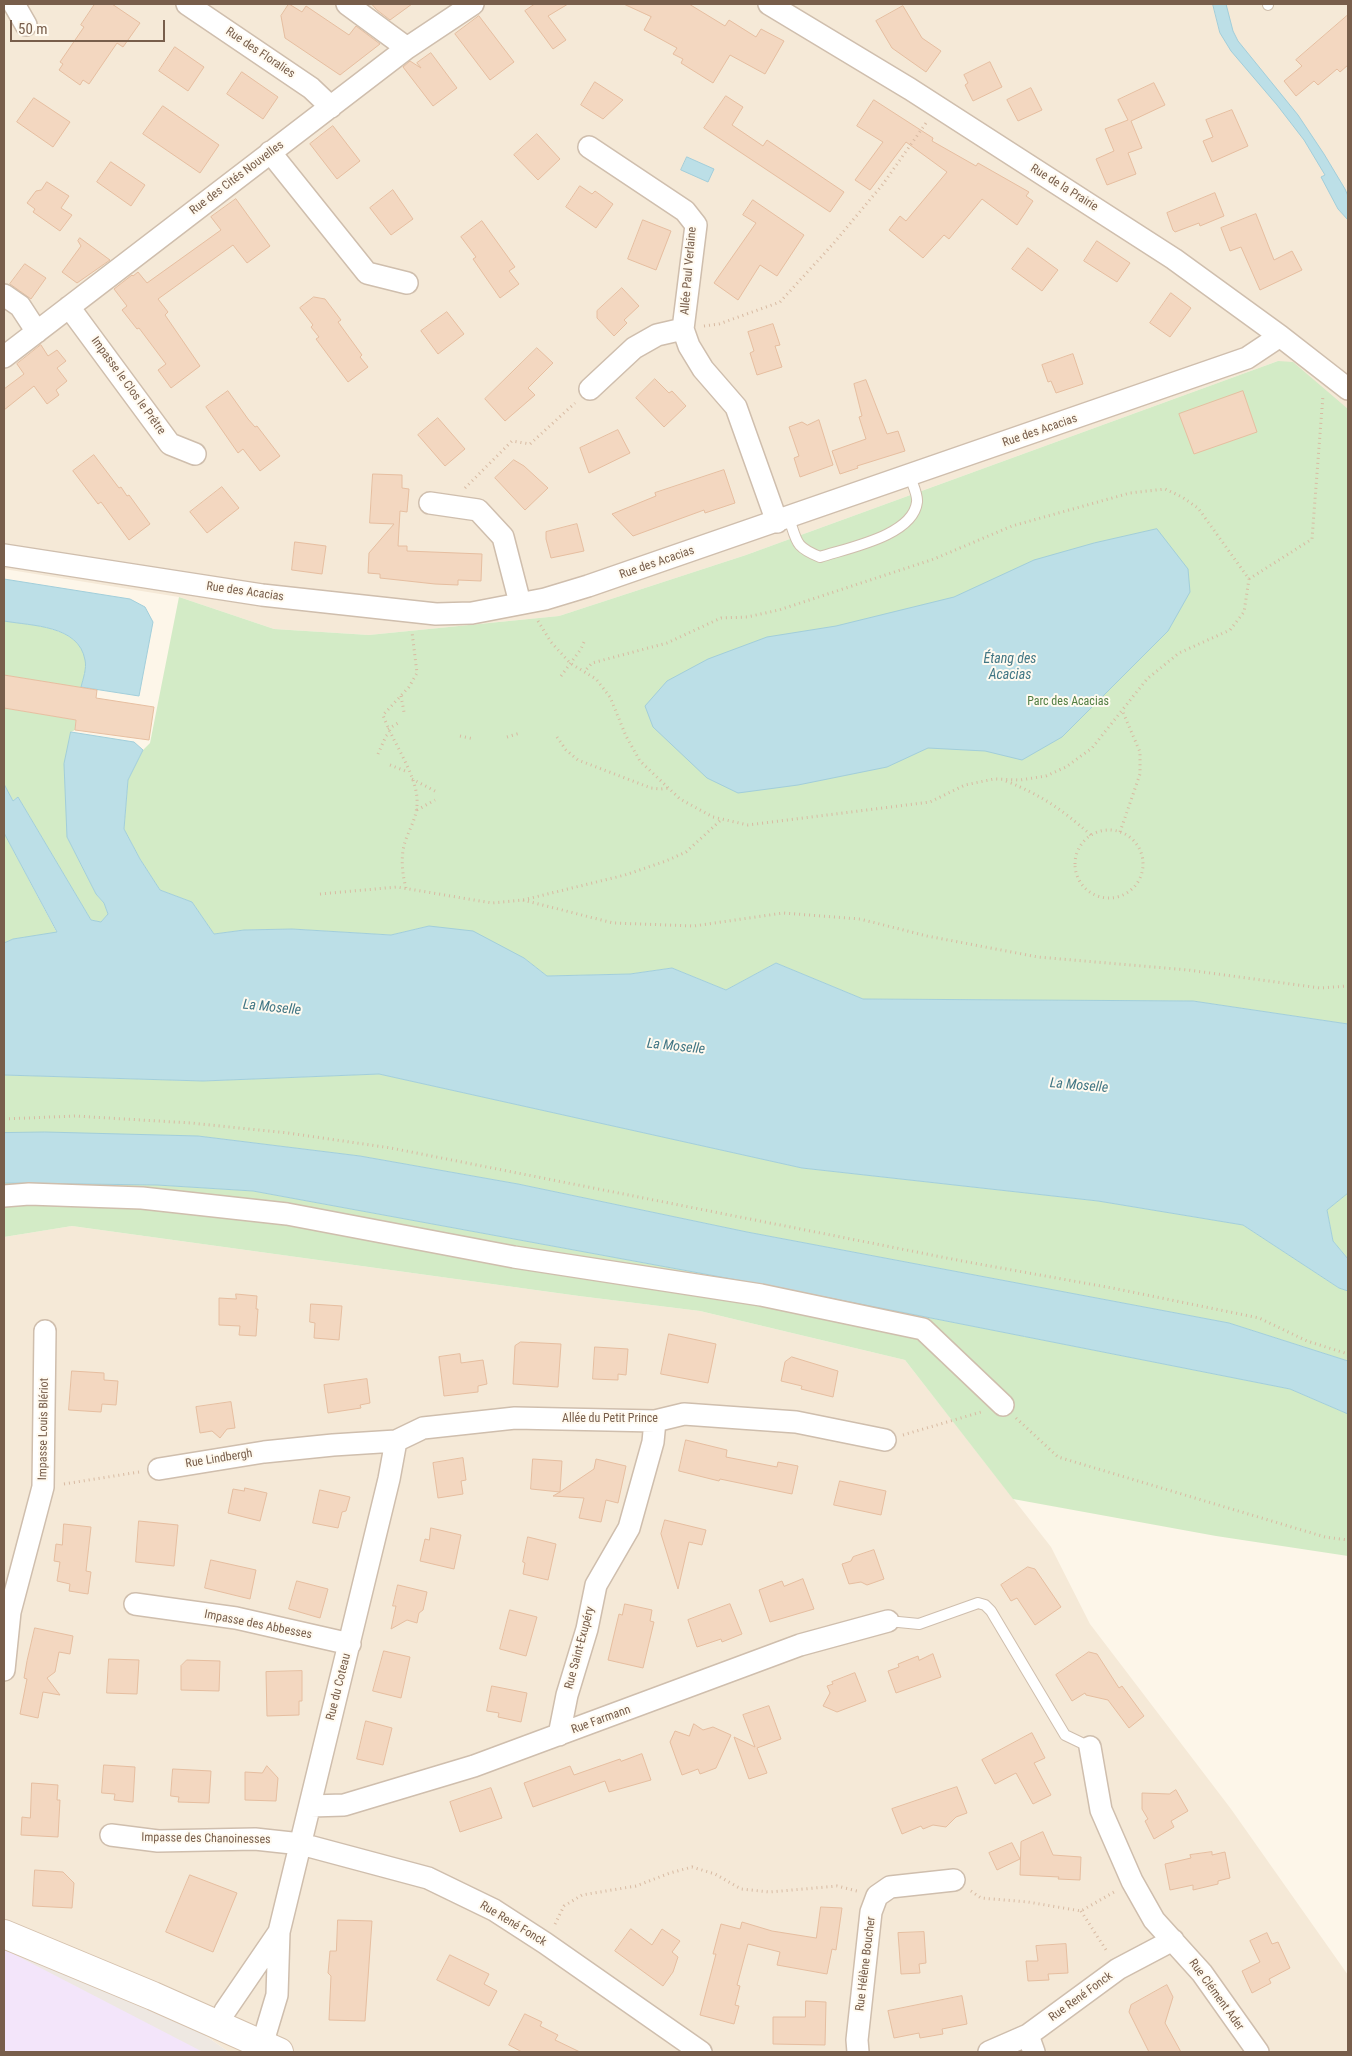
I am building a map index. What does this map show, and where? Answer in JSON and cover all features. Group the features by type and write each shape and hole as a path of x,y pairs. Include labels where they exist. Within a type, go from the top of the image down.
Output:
{"street":[{"path":"14,4 26,25"},
{"name":"Rue des Floralies","path":"187,4 311,88 331,107"},
{"path":"347,4 407,48"},
{"name":"Rue des Cités Nouvelles","path":"4,357 407,48 473,4"},
{"name":"Rue de la Prairie","path":"769,4 934,105 1174,259 1280,336 1348,390"},
{"name":"Allée Paul Verlaine","path":"589,148 685,211 696,225 683,329 689,346 703,369 736,408 783,520"},
{"path":"270,152 367,272 407,284"},
{"path":"4,295 20,306 37,332"},
{"name":"Impasse le Clos le Prêtre","path":"70,307 170,444 195,454"},
{"name":"Allée Paul Verlaine","path":"590,389 634,348 657,335 683,329"},
{"name":"Rue des Acacias","path":"4,555 262,595 436,614 472,613 526,602 588,586 783,520 1247,358 1280,336"},
{"path":"430,503 478,510 503,536 526,602"},
{"path":"4,1196 29,1194 142,1198 287,1214 514,1257 761,1295 914,1326 923,1328 1003,1405"},
{"name":"Impasse Louis Blériot","path":"4,1670 7,1611 43,1488 45,1332"},
{"name":"Allée du Petit Prince","path":"396,1441 423,1428 515,1418 655,1422 684,1414 796,1422 885,1440"},
{"name":"Rue Saint-Exupéry","path":"559,1735 567,1695 587,1629 596,1586 628,1528 653,1442 655,1422"},
{"name":"Rue Lindbergh","path":"159,1469 264,1452 396,1441"},
{"name":"Rue du Coteau","path":"266,2050 278,1995 279,1932 350,1644 396,1441"},
{"name":"Impasse des Abbesses","path":"135,1604 236,1618 350,1644"},
{"name":"Rue Farmann","path":"311,1806 344,1806 474,1766 800,1645 888,1621"},
{"name":"Rue Clément Ader","path":"1090,1747 1101,1810 1132,1881 1154,1920 1202,1973 1258,2052"},
{"name":"Impasse des Chanoinesses","path":"111,1835 158,1841 255,1839 301,1844"},
{"name":"Rue René Fonck","path":"301,1844 428,1878 494,1910 545,1943 701,2052"},
{"path":"877,1896 890,1887 954,1880"},
{"name":"Rue Hélène Boucher","path":"858,2052 857,2040 871,1912 877,1896"},
{"name":"Rue du Coteau","path":"218,2025 225,2011 279,1932"},
{"path":"4,1934 218,2025 266,2050"},
{"name":"Rue René Fonck","path":"988,2052 1031,2044 1118,1969 1173,1940"},
{"path":"218,2025 223,2052"}],"lane":[{"path":"783,520 798,545 806,552 820,557 892,533 909,520 918,502 910,476"},
{"path":"888,1621 918,1624 978,1603 985,1605 991,1611 1065,1735 1090,1747"}],"path":[{"path":"683,329 719,324 780,302 833,244 883,184 925,125 934,105"},
{"path":"1249,580 1312,539 1324,384 1330,376"},
{"path":"462,508 466,485 512,441 530,444 590,389"},
{"path":"526,602 551,642 570,663 584,672 596,679 610,698 626,736 640,761 680,799 713,817 748,825 872,811 930,802 965,784 1046,776 1066,768 1092,748 1147,679 1179,653 1230,630 1244,612 1249,580 1198,508 1188,500 1165,489 1130,494 1012,526 934,559 779,610 747,616 721,618 667,643 592,663 584,672"},
{"path":"406,888 402,870 406,841 416,818 417,797 383,715 409,687 417,673 410,611"},
{"path":"561,676 584,642"},
{"path":"401,696 404,712"},
{"path":"1120,832 1140,774 1140,752 1122,710"},
{"path":"378,754 389,731 398,723"},
{"path":"507,737 520,733"},
{"path":"460,736 474,739"},
{"path":"557,737 566,750 578,760 651,788 661,790 669,788"},
{"path":"390,765 408,772"},
{"path":"411,779 435,791"},
{"path":"1002,779 1050,802 1064,811 1091,835"},
{"path":"417,810 435,800"},
{"path":"320,894 397,887 492,903 523,900 624,876 666,861 686,852 722,819"},
{"path":"1106,830 1120,832 1128,835 1136,843 1141,853 1143,864 1141,875 1136,885 1120,897 1110,898 1091,894 1077,878 1074,868 1075,857 1079,846 1091,835 1106,830"},
{"path":"523,900 613,923 694,926 784,913 860,919 927,936 1038,957 1188,970 1320,988 1348,986"},
{"path":"4,1119 75,1116 191,1123 288,1133 391,1148 1259,1318 1307,1341 1348,1354"},
{"path":"885,1440 1003,1405 1058,1458 1324,1537 1348,1540"},
{"path":"43,1488 159,1469"},
{"path":"545,1943 564,1906 582,1895 636,1886 692,1867 715,1874 741,1889 770,1892 837,1886 877,1896"},
{"path":"954,1880 980,1898 1028,1902 1081,1911 1132,1881"},
{"path":"1081,1911 1118,1969"}],"shaded area":[{"path":"4,4 1348,4 1348,409 1278,361 746,555 559,616 369,635 274,629 179,597 4,569"},
{"path":"72,1226 700,1311 905,1360 1051,1547 1090,1624 1231,1809 1348,1975 1348,2052 229,2052 203,2034 71,1973 4,1936 4,1237"},
{"path":"4,1936 71,1973 203,2034 229,2052 4,2052"},
{"path":"4,1949 203,2052 4,2052"}],"green space":[{"name":"Parc des Acacias","path":"1278,361 1293,362 1348,409 1348,1024 1193,1001 863,999 776,963 726,990 672,968 630,974 547,976 524,958 429,926 391,935 292,929 244,930 214,934 192,902 160,890 124,829 128,780 143,750 150,743 179,597 274,629 369,635 559,616 746,555"},
{"path":"4,621 53,629 75,641 82,649 86,661 81,688 4,675"},
{"path":"4,708 76,720 75,730 71,732 67,837 96,894 104,903 108,914 101,922 91,920 18,797 13,801 4,784"},
{"path":"4,833 57,933 13,939 4,943"},
{"path":"379,1074 802,1168 1098,1201 1243,1225 1339,1288 1348,1291 1348,1361 1229,1323 747,1232 518,1184 360,1156 198,1136 4,1135 4,1075 203,1081"},
{"path":"4,1183 157,1185 253,1191 759,1284 1290,1389 1348,1414 1348,1556 1216,1536 1013,1499 905,1360 700,1311 72,1226 4,1237"},
{"path":"1348,1193 1348,1259 1333,1241 1327,1210"}],"water":[{"path":"1213,4 1226,4 1233,31 1238,41 1298,115 1324,154 1348,196 1348,220 1338,209 1321,177 1325,175 1304,140 1231,51 1220,33"},
{"path":"687,157 714,169 708,182 681,170"},
{"name":"Étang des Acacias","path":"1157,529 1188,569 1190,592 1168,631 1062,737 1022,760 985,751 928,748 887,767 798,785 738,793 707,778 653,727 645,706 667,681 708,659 767,637 836,626 954,597 1034,560 1094,543"},
{"path":"4,579 130,599 145,607 153,622 139,696 81,687 85,660 81,648 74,640 53,629 4,621"},
{"name":"La Moselle","path":"71,732 134,742 143,750 128,780 124,829 160,890 192,902 214,934 244,930 292,929 391,935 429,926 473,931 524,958 547,976 630,974 672,968 726,990 776,963 863,999 1193,1001 1348,1024 1348,1193 1327,1210 1333,1241 1348,1259 1348,1291 1339,1288 1243,1225 1098,1201 802,1168 379,1074 203,1081 4,1075 4,943 13,939 57,932 4,833 4,784 13,801 18,797 91,920 101,922 108,914 104,903 96,894 67,837 64,764"},
{"path":"45,1132 198,1136 360,1156 518,1184 747,1232 1229,1323 1348,1361 1348,1414 1290,1389 759,1284 253,1191 157,1185 4,1183 4,1133"}],"building":[{"path":"95,4 112,4 140,23 123,47 117,43 89,84 83,80 80,85 59,70 63,64 60,62 84,27 81,25"},
{"path":"289,4 302,12 306,6 349,35 356,26 380,44 340,75 285,38 281,16"},
{"path":"372,4 412,4 390,20"},
{"path":"535,4 568,4 548,16 566,40 553,49 525,11"},
{"path":"624,4 689,4 725,26 729,20 756,37 761,29 784,41 765,74 730,55 713,83 681,63 683,59 673,54 677,48 644,30 651,17"},
{"path":"903,6 922,38 941,51 926,72 892,48 876,21"},
{"path":"1348,15 1348,65 1340,72 1337,69 1318,85 1314,81 1296,96 1284,81 1302,66 1296,60"},
{"path":"479,16 514,62 490,80 455,34"},
{"path":"175,47 204,67 188,91 159,71"},
{"path":"431,53 457,88 433,106 403,67 410,61 421,68 417,63"},
{"path":"990,62 1002,87 973,101 965,85 968,83 964,75"},
{"path":"242,72 278,97 263,119 227,94"},
{"path":"595,82 623,100 603,119 581,105"},
{"path":"1154,83 1165,105 1131,121 1142,148 1128,153 1136,174 1107,185 1096,159 1114,151 1105,129 1128,120 1118,100"},
{"path":"1031,88 1042,110 1018,121 1007,100"},
{"path":"726,96 743,107 732,125 763,146 767,140 844,192 830,212 704,128"},
{"path":"34,98 70,122 53,147 17,122"},
{"path":"874,100 933,138 932,141 976,166 978,163 1029,192 1026,196 1033,201 1017,225 982,199 949,239 944,235 923,258 889,230 900,216 906,221 947,172 906,142 870,190 855,180 883,142 857,126"},
{"path":"163,106 219,145 200,173 143,134"},
{"path":"1232,110 1248,146 1212,162 1203,141 1213,137 1206,120"},
{"path":"333,126 360,161 337,179 310,144"},
{"path":"537,134 560,159 538,180 514,155"},
{"path":"111,162 145,185 131,206 97,182"},
{"path":"47,182 69,196 61,208 72,215 60,231 33,212 35,209 27,203 36,191 41,190"},
{"path":"580,186 592,194 595,191 613,204 596,228 566,207"},
{"path":"393,190 413,219 391,235 370,208"},
{"path":"1215,193 1224,216 1200,226 1199,223 1175,232 1173,230 1167,213"},
{"path":"236,199 270,246 247,263 233,245 158,299 168,312 165,315 200,366 171,388 158,370 166,364 139,328 137,329 122,310 127,306 114,289 138,272 147,283 221,230 211,217"},
{"path":"753,200 804,235 777,276 760,265 738,300 714,283 756,223 743,215"},
{"path":"1256,214 1274,260 1292,251 1302,270 1260,290 1241,247 1230,251 1221,228"},
{"path":"643,220 671,231 656,270 628,259"},
{"path":"482,221 515,267 509,271 519,284 500,298 473,259 476,257 461,237"},
{"path":"80,238 110,260 77,283 62,272 81,246 78,241"},
{"path":"1097,241 1130,263 1117,282 1084,261"},
{"path":"1028,248 1058,270 1042,291 1012,269"},
{"path":"25,264 46,278 31,299 10,284"},
{"path":"622,288 639,306 624,320 627,323 614,336 597,318 597,311"},
{"path":"1171,293 1191,308 1170,337 1150,323"},
{"path":"314,297 325,299 341,320 338,322 362,355 360,357 368,367 348,382 316,339 319,337 311,327 313,325 300,308"},
{"path":"447,312 464,334 438,354 421,331"},
{"path":"773,324 780,345 775,346 782,367 757,375 750,353 754,351 748,332"},
{"path":"41,345 48,356 57,350 66,361 57,368 67,381 56,390 59,395 47,404 34,386 4,410 4,389 24,374 17,364"},
{"path":"537,348 553,363 528,388 535,395 505,421 485,399"},
{"path":"1073,354 1083,384 1056,393 1051,381 1048,382 1042,365"},
{"path":"655,379 669,393 672,391 686,406 664,427 636,398"},
{"path":"866,380 887,434 898,431 905,451 857,466 858,468 840,474 832,451 866,439 859,417 862,416 854,384"},
{"path":"228,391 248,419 255,427 257,426 280,456 260,471 243,449 238,453 206,407"},
{"path":"1243,391 1257,432 1194,454 1179,414"},
{"path":"438,418 465,449 445,466 418,435"},
{"path":"819,420 833,465 800,477 794,458 799,456 789,427 802,422 807,425"},
{"path":"618,430 630,453 589,473 580,448"},
{"path":"94,455 119,488 121,487 127,496 129,495 150,524 129,540 101,502 98,504 73,471"},
{"path":"514,460 524,466 548,488 525,510 495,478"},
{"path":"724,470 735,503 705,513 704,510 633,536 612,514 656,496 655,493"},
{"path":"373,474 402,475 402,488 409,489 407,512 400,511 398,546 407,546 407,551 482,554 481,581 458,580 458,585 435,584 380,578 380,574 368,573 369,553 394,524 370,523"},
{"path":"222,487 239,508 207,533 190,512"},
{"path":"577,524 584,551 551,558 546,532"},
{"path":"295,542 326,546 322,574 292,570"},
{"path":"4,675 97,690 96,698 154,707 149,740 75,730 76,720 4,708"},
{"path":"236,1294 257,1296 256,1336 239,1335 240,1326 219,1325 219,1298 236,1299"},
{"path":"311,1304 342,1306 339,1340 314,1338 315,1323 310,1322"},
{"path":"669,1334 716,1344 708,1383 661,1374"},
{"path":"521,1342 561,1344 558,1387 513,1384 515,1346"},
{"path":"595,1347 628,1349 626,1375 618,1374 618,1380 593,1379"},
{"path":"460,1354 461,1363 483,1360 487,1384 478,1386 478,1392 444,1396 439,1357"},
{"path":"792,1357 838,1371 833,1397 801,1389 802,1386 781,1381 785,1362"},
{"path":"72,1371 104,1373 104,1380 118,1381 116,1405 102,1404 101,1412 69,1410"},
{"path":"367,1379 370,1403 360,1405 361,1408 328,1413 324,1385"},
{"path":"231,1402 235,1428 227,1429 220,1438 212,1431 200,1433 196,1407"},
{"path":"686,1440 727,1450 726,1457 777,1467 778,1462 798,1466 792,1494 720,1479 719,1481 679,1471"},
{"path":"463,1458 466,1480 461,1481 463,1494 438,1498 433,1463"},
{"path":"533,1459 562,1461 560,1492 531,1489"},
{"path":"596,1459 626,1466 618,1503 606,1500 601,1522 579,1518 584,1498 553,1496 594,1469"},
{"path":"840,1481 886,1491 881,1515 834,1505"},
{"path":"245,1488 267,1493 260,1521 228,1513 233,1489 244,1491"},
{"path":"320,1490 350,1497 346,1511 342,1512 338,1528 313,1523"},
{"path":"665,1520 706,1530 702,1545 689,1542 678,1589 661,1534"},
{"path":"139,1521 178,1525 174,1566 136,1562"},
{"path":"64,1524 91,1527 86,1571 91,1572 88,1594 69,1591 70,1584 57,1581 60,1562 54,1561 56,1544 62,1545"},
{"path":"431,1528 461,1535 454,1569 420,1561 425,1539 429,1540"},
{"path":"528,1537 556,1544 548,1580 523,1574 525,1563 523,1562"},
{"path":"874,1550 884,1579 867,1585 861,1582 849,1584 842,1564 851,1561 853,1557"},
{"path":"211,1560 256,1570 250,1599 205,1588"},
{"path":"1028,1567 1035,1569 1061,1607 1035,1625 1017,1598 1011,1601 1001,1585"},
{"path":"803,1579 814,1609 770,1622 759,1590 782,1581 784,1586"},
{"path":"297,1581 328,1589 320,1618 289,1609"},
{"path":"398,1585 427,1592 423,1610 419,1613 417,1623 407,1620 391,1629 396,1606 393,1606"},
{"path":"625,1604 652,1610 650,1621 654,1622 643,1668 608,1660 619,1614 622,1615"},
{"path":"730,1604 742,1634 722,1642 721,1639 697,1647 688,1620"},
{"path":"510,1610 537,1617 526,1656 500,1649"},
{"path":"35,1628 73,1636 70,1654 59,1652 55,1672 47,1678 60,1695 43,1692 38,1718 20,1714 27,1679 24,1678"},
{"path":"384,1651 410,1657 401,1698 373,1691"},
{"path":"1089,1652 1097,1654 1119,1688 1122,1686 1144,1716 1129,1728 1108,1700 1086,1695 1085,1693 1072,1701 1056,1675"},
{"path":"933,1654 941,1677 896,1693 888,1671 899,1667 898,1664 918,1656 919,1660"},
{"path":"109,1659 139,1660 137,1694 107,1693"},
{"path":"187,1660 220,1661 219,1691 181,1690 181,1666"},
{"path":"302,1671 302,1701 299,1701 299,1715 267,1716 266,1672"},
{"path":"855,1673 866,1701 837,1712 823,1706 830,1693 827,1686 833,1684 832,1682"},
{"path":"492,1686 527,1693 521,1722 498,1717 499,1713 487,1711"},
{"path":"769,1706 781,1739 757,1748 767,1773 749,1779 734,1737 755,1747 743,1715"},
{"path":"366,1721 392,1728 383,1765 357,1759"},
{"path":"694,1724 703,1730 713,1727 731,1735 716,1768 700,1774 698,1769 682,1775 670,1742 675,1731 689,1736"},
{"path":"1032,1733 1045,1758 1034,1763 1051,1795 1033,1804 1016,1773 995,1784 982,1760"},
{"path":"642,1754 651,1780 609,1792 605,1781 533,1807 524,1783 570,1766 574,1775 620,1759 621,1761"},
{"path":"104,1765 135,1767 133,1802 114,1800 115,1794 102,1793"},
{"path":"267,1766 278,1778 276,1801 245,1800 245,1772 262,1773"},
{"path":"173,1769 211,1771 209,1803 178,1802 179,1797 171,1796"},
{"path":"32,1783 58,1785 57,1800 60,1800 58,1837 21,1835 22,1817 30,1818"},
{"path":"957,1787 967,1813 956,1817 946,1827 933,1825 923,1829 921,1826 902,1834 892,1809"},
{"path":"491,1788 502,1818 460,1832 450,1802"},
{"path":"1176,1790 1188,1811 1171,1821 1174,1827 1154,1839 1145,1821 1148,1819 1142,1809 1142,1793 1169,1794"},
{"path":"1043,1832 1053,1855 1081,1857 1080,1880 1020,1875 1021,1842"},
{"path":"1012,1843 1020,1859 997,1870 989,1853"},
{"path":"1212,1852 1212,1855 1225,1852 1230,1878 1218,1881 1218,1884 1193,1890 1193,1885 1170,1890 1165,1864 1191,1858 1190,1855"},
{"path":"35,1870 63,1872 74,1883 72,1908 33,1906"},
{"path":"190,1875 237,1893 213,1952 166,1932"},
{"path":"821,1907 842,1908 836,1950 832,1949 827,1974 777,1965 780,1952 748,1944 737,1985 740,1986 735,2005 739,2006 734,2024 700,2015 716,1954 713,1954 721,1924 740,1929 742,1922 772,1931 816,1938"},
{"path":"338,1920 372,1921 365,2021 329,2020 331,1976 328,1973 330,1951 336,1951"},
{"path":"631,1929 652,1945 662,1929 680,1941 672,1952 678,1957 673,1972 663,1986 615,1951"},
{"path":"924,1932 926,1963 919,1964 920,1973 901,1974 898,1933"},
{"path":"1267,1933 1272,1944 1278,1942 1290,1968 1269,1979 1271,1983 1252,1993 1242,1971 1260,1962 1250,1941"},
{"path":"1066,1944 1068,1973 1048,1974 1049,1980 1028,1981 1026,1961 1038,1961 1036,1946"},
{"path":"450,1955 489,1974 484,1984 497,1991 489,2006 437,1980"},
{"path":"1167,1985 1173,1997 1165,2023 1181,2052 1149,2052 1129,2012 1131,2005"},
{"path":"962,1996 967,2024 942,2029 943,2034 920,2038 919,2033 894,2038 888,2011"},
{"path":"806,2001 826,2002 825,2045 773,2044 773,2017 805,2017"},
{"path":"525,2014 542,2022 540,2026 558,2035 555,2040 580,2052 522,2052 509,2045"}]}
